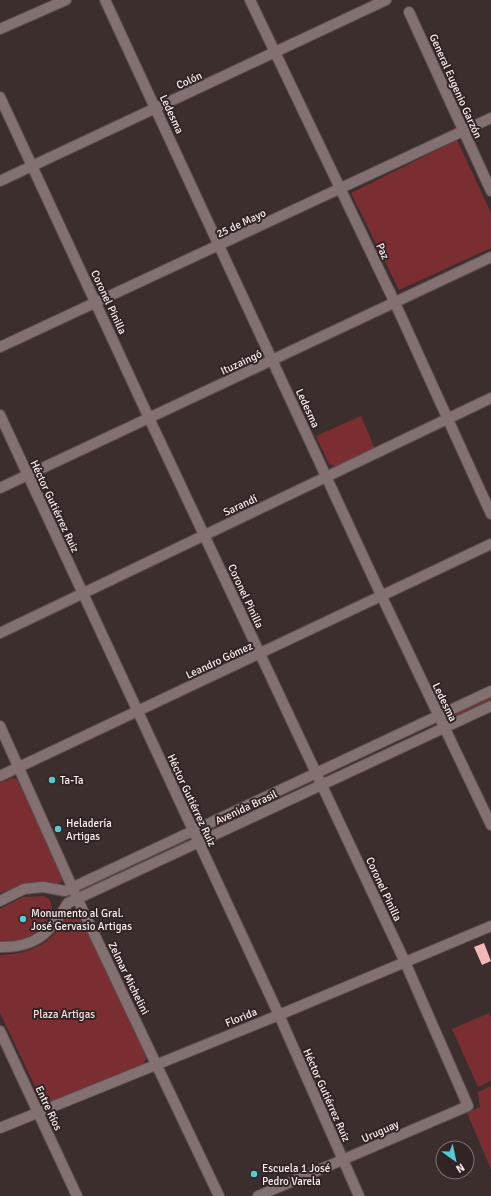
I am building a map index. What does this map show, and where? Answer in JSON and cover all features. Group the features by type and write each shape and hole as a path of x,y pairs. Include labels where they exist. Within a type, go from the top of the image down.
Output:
{"street":[{"path":"0,29 66,0"},
{"name":"Ledesma","path":"105,0 382,597 491,825"},
{"name":"Paz","path":"250,0 395,303 491,514"},
{"name":"Colón","path":"0,181 386,0"},
{"name":"General Eugenio Garzón","path":"409,12 491,191"},
{"name":"Coronel Pinilla","path":"0,96 149,418 405,962 468,1106"},
{"name":"25 de Mayo","path":"0,347 220,246 491,118"},
{"name":"Ituzaingó","path":"0,488 491,257"},
{"name":"Sarandí","path":"0,633 491,398"},
{"name":"Héctor Gutiérrez Ruiz","path":"0,415 279,1015 342,1161 359,1196"},
{"name":"Leandro Gómez","path":"0,776 382,597 491,544"},
{"name":"Avenida Brasil","path":"0,901 24,889 43,888 65,891 491,691"},
{"name":"Avenida Brasil","path":"0,947 13,948 27,945 41,938 51,928 68,903 77,898 491,706"},
{"name":"Zelmar Michelini","path":"0,726 77,898 157,1064 218,1196"},
{"name":"Florida","path":"0,1128 279,1015 491,926"},
{"name":"Entre Ríos","path":"0,1031 76,1196"},
{"name":"Uruguay","path":"258,1196 468,1106"}],"green space":[{"path":"457,140 491,213 491,248 399,290 351,193"},
{"path":"361,416 375,449 335,466 329,464 316,436"},
{"path":"489,696 491,697 491,701 452,719 449,718 450,715"},
{"path":"12,778 17,779 63,877 61,882 57,885 29,883 0,893 0,783"},
{"path":"44,896 50,900 53,911 44,925 38,931 24,939 0,942 0,909 23,897"},
{"name":"Plaza Artigas","path":"74,912 82,917 147,1056 143,1064 43,1103 0,1013 0,955 31,950 44,943 56,932 67,915"},
{"path":"489,1013 491,1018 491,1081 478,1087 452,1029"},
{"path":"491,1086 491,1169 467,1113 480,1107 478,1092"}],"building":[{"path":"484,943 491,961 482,965 474,947"}],"place":[{"name":"Ta-Ta","path":"52,780"},
{"name":"Heladería Artigas","path":"58,829"},
{"name":"Monumento al Gral. José Gervasio Artigas","path":"23,919"},
{"name":"Escuela 1 José Pedro Varela","path":"254,1174"}]}
